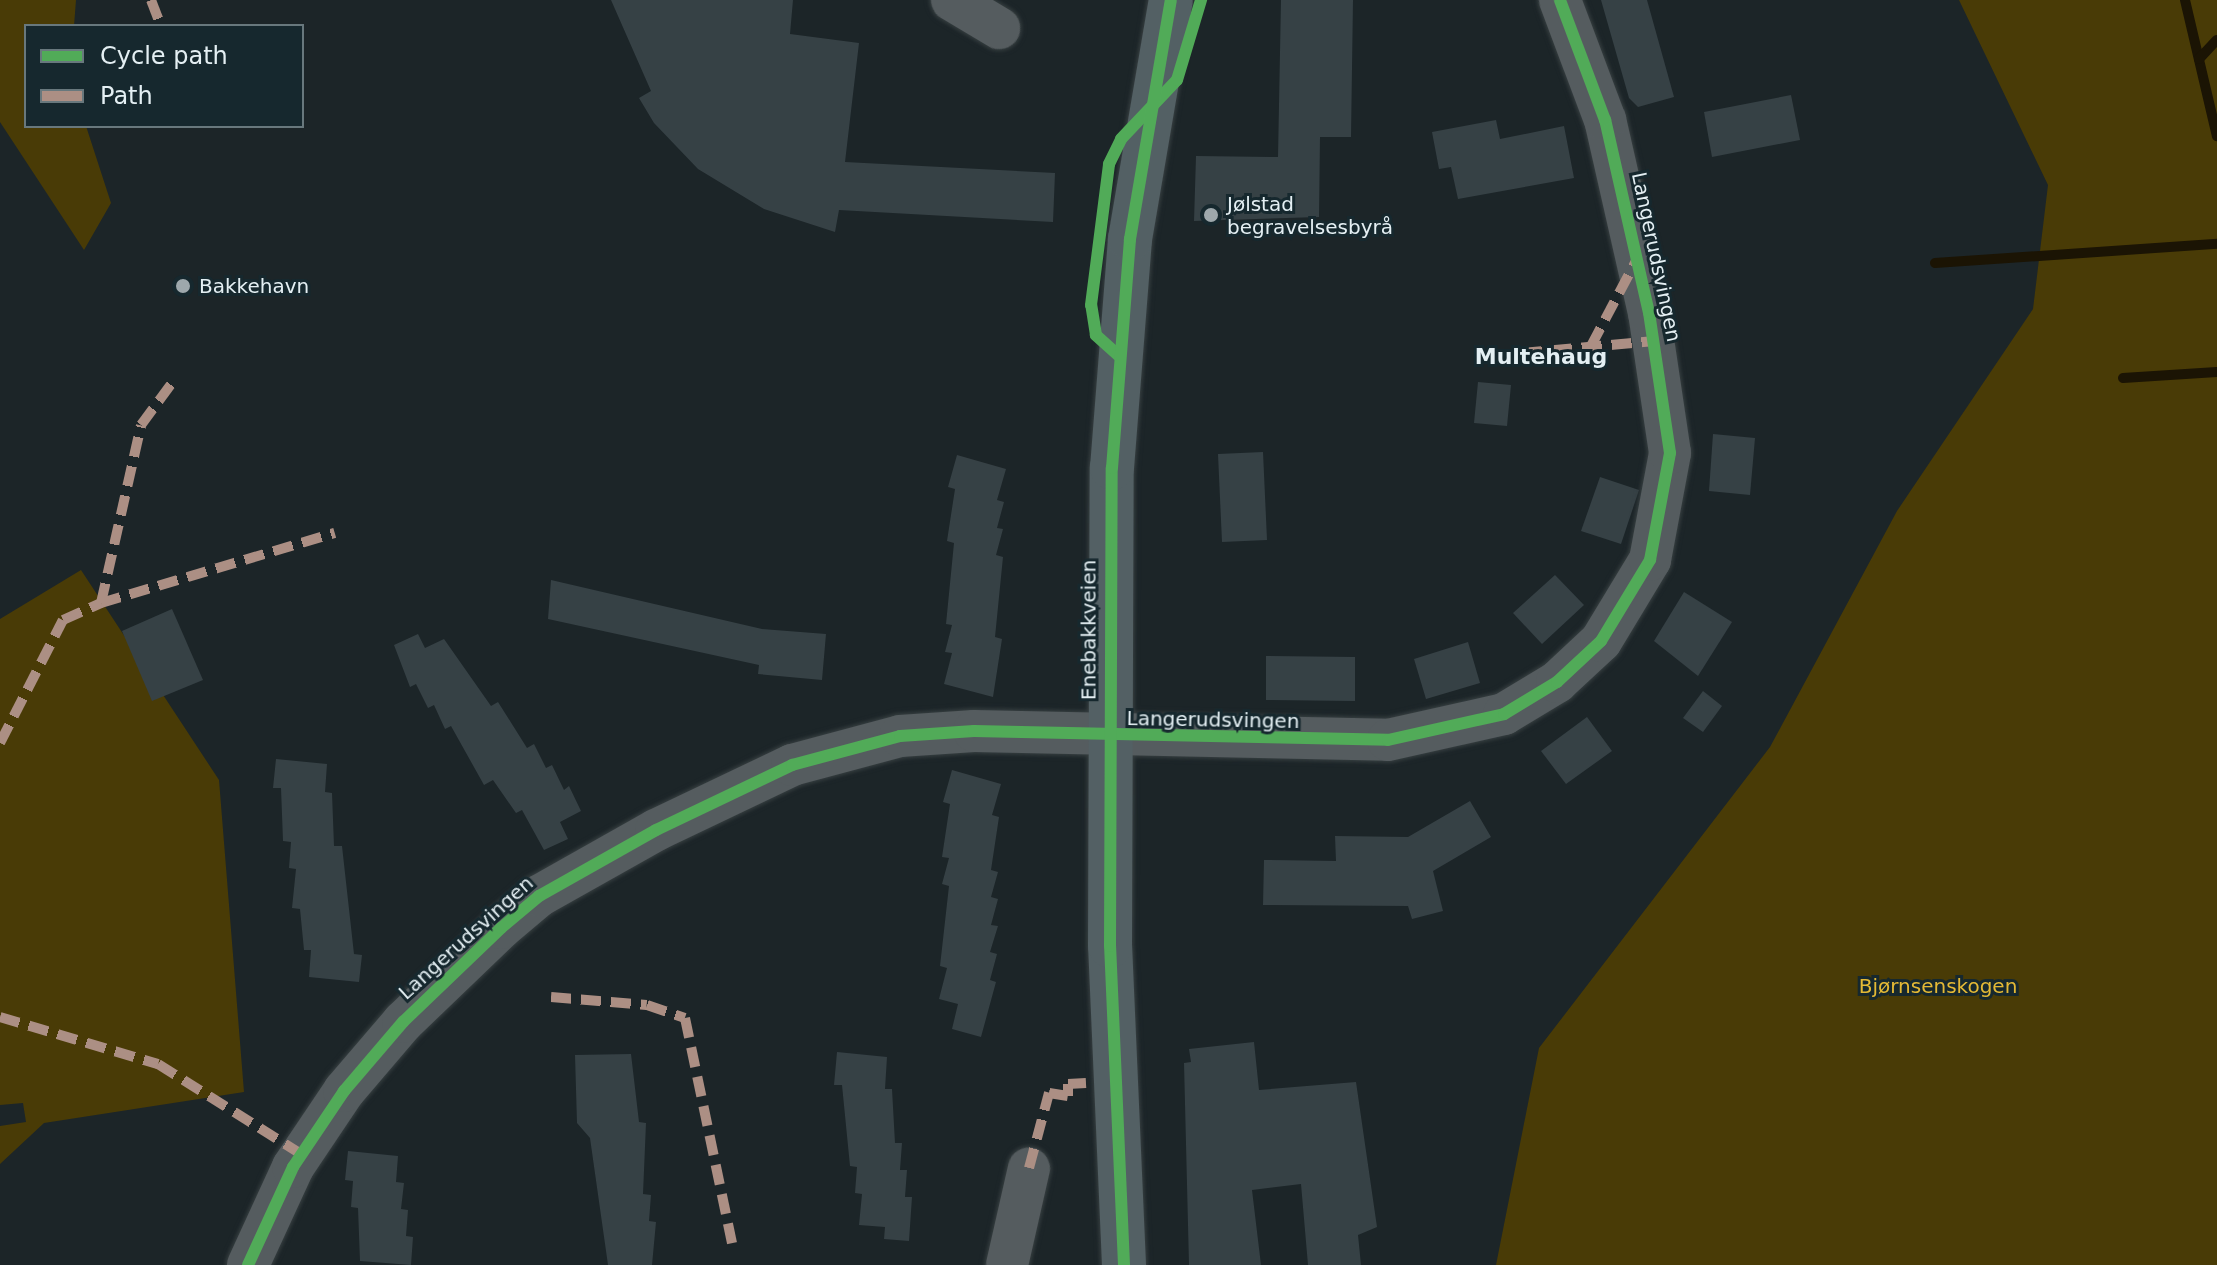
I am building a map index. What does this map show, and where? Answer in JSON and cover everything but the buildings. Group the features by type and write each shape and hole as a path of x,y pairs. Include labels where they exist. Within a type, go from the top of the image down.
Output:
{"main road":[{"name":"Enebakkveien","path":"1124,1265 1109,738 1121,327 1171,0"}],"street":[{"path":"952,0 999,28"},
{"name":"Langerudsvingen","path":"248,1265 293,1167 344,1091 403,1022 539,896 792,765 900,736 1317,743 1454,729 1504,714 1557,682 1621,616 1650,560 1670,453 1649,313 1605,120 1560,0"},
{"path":"1007,1265 1029,1168"}],"green space":[{"path":"0,0 76,0 74,24 24,24 24,128 87,128 111,203 84,250 0,122"},
{"name":"Bjørnsenskogen","path":"1959,0 2217,0 2217,1265 1496,1265 1539,1048 1770,747 1897,511 2033,309 2048,185"},
{"path":"81,570 219,780 244,1092 44,1123 0,1164 0,1126 26,1122 23,1103 0,1105 0,619"}],"waterway":[{"path":"2185,0 2217,136"},
{"path":"2199,59 2217,40"},
{"path":"1935,263 2217,244"},
{"path":"2123,378 2217,372"}],"marked path":[{"path":"151,0 160,24"},
{"path":"1591,346 1636,261"},
{"path":"1522,353 1654,341"},
{"path":"0,743 63,620 101,603 141,425 172,383"},
{"path":"101,603 335,533"},
{"path":"551,997 647,1005 685,1018 734,1252"},
{"path":"0,1017 158,1064 301,1154"},
{"path":"1029,1168 1049,1093 1068,1096 1068,1084 1086,1083"}],"cycle path":[{"path":"1124,1265 1110,946 1112,468 1130,239 1171,0"},
{"path":"1118,355 1096,335 1091,305 1109,164 1121,139 1177,80 1201,0"},
{"path":"248,1265 293,1167 344,1091 403,1022 501,928 539,896 656,830 792,765 900,736 974,731 1388,740 1504,714 1557,682 1601,641 1650,560 1670,453 1649,313 1605,120 1560,0"}],"place":[{"name":"Jølstad begravelsesbyrå","path":"1211,215"},
{"name":"Bakkehavn","path":"183,286"}],"district":[{"name":"Multehaug","path":"1541,357"}]}
